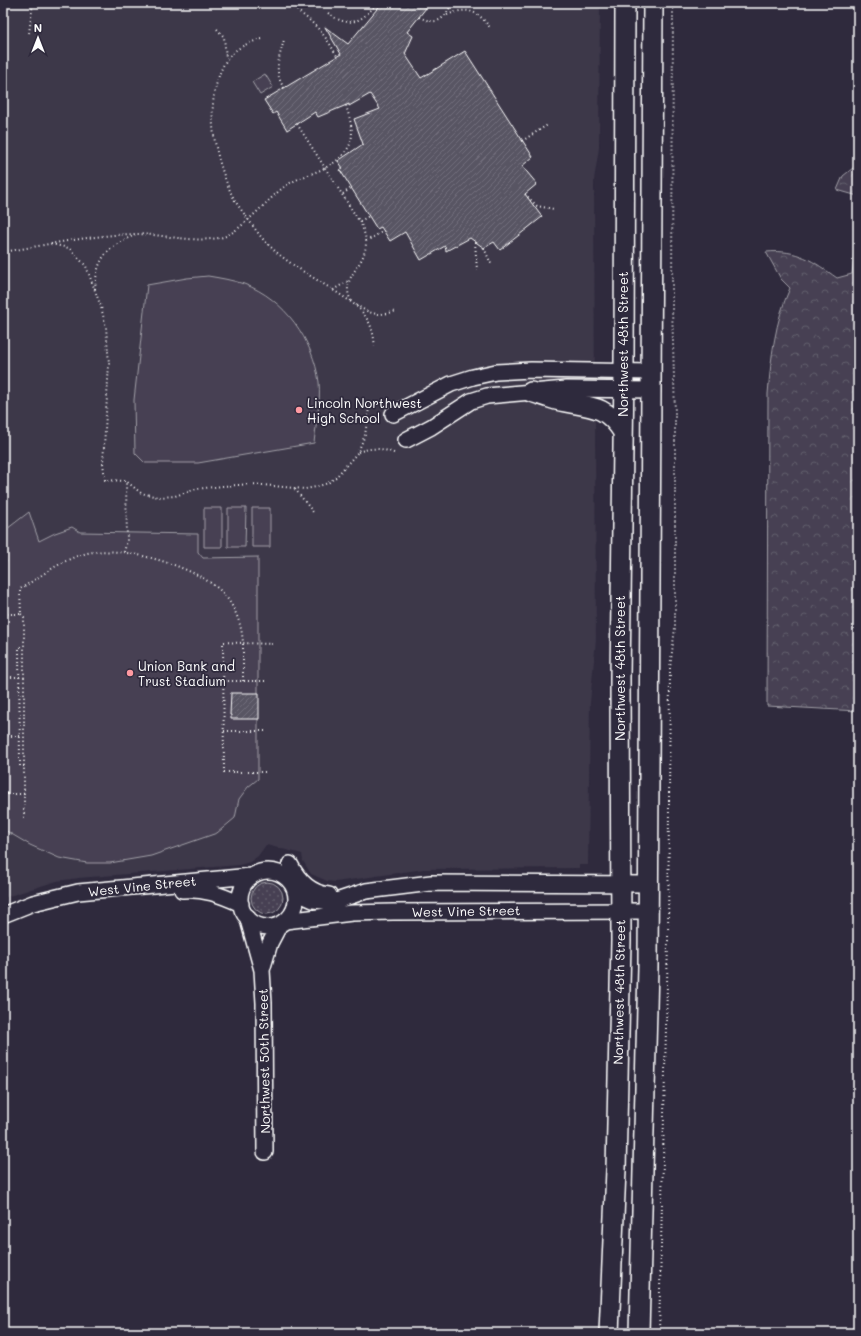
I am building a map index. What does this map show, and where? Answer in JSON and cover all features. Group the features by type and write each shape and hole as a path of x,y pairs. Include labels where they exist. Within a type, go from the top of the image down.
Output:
{"main road":[{"name":"Northwest 48th Street","path":"609,1333 616,1170 620,910 620,678 625,3"},
{"name":"Northwest 48th Street","path":"639,1333 645,1105 648,884 653,3"},
{"path":"531,392 563,402 593,406 602,410 613,418 623,432"}],"street":[{"path":"393,414 451,384 496,372 531,370 623,380 651,381"},
{"path":"406,440 431,427 471,401 508,393 566,389 623,380"},
{"path":"290,864 296,876 316,891 327,895 352,895"},
{"path":"260,872 276,872 290,881 295,892 294,908 282,922 271,926 262,926 254,922 244,910 242,888 252,876 260,872"},
{"name":"West Vine Street","path":"3,916 33,903 78,892 252,876"},
{"name":"West Vine Street","path":"295,892 312,900 333,902 352,895 399,886 431,883 648,884"},
{"name":"West Vine Street","path":"33,903 191,889 212,892 244,910"},
{"name":"Northwest 50th Street","path":"244,910 262,970 264,1003 265,1152"},
{"name":"West Vine Street","path":"282,922 352,913 647,911"},
{"name":"Northwest 50th Street","path":"262,970 270,942 282,922"}],"path":[{"path":"29,33 33,3"},
{"path":"287,3 316,24 324,34 337,56"},
{"path":"328,13 340,21 355,22 368,14 377,3"},
{"path":"447,15 452,3"},
{"path":"659,1333 668,942 670,668 675,628 675,422 672,306 673,3"},
{"path":"419,17 427,21 435,22 454,12 469,10 481,16 491,29"},
{"path":"217,29 224,37 226,58"},
{"path":"262,40 239,47 226,58 218,76 214,97 215,145 221,169 232,195 273,249 370,314 385,315 397,311"},
{"path":"284,40 276,65 279,81 284,88"},
{"path":"3,252 108,235 165,235 191,240 225,236 238,228 285,186 304,175 326,168 346,152 351,142 353,131 346,105"},
{"path":"297,124 360,221 366,241 363,257 358,269 348,281 333,290"},
{"path":"522,141 549,124"},
{"path":"343,194 351,188"},
{"path":"525,194 537,206 554,209"},
{"path":"360,221 369,216"},
{"path":"366,241 384,231"},
{"path":"95,291 96,274 108,250 137,234"},
{"path":"475,242 477,270"},
{"path":"51,244 69,248 86,266 106,327 109,364 103,463 105,480 126,481 141,493 158,497 175,496 196,489 230,485 252,484 305,489 328,483 336,477 358,452 365,435 370,401"},
{"path":"484,248 492,266"},
{"path":"348,281 347,292 352,302 367,318 373,331 375,348"},
{"path":"358,452 375,448 385,449 396,454"},
{"path":"124,552 127,541 126,481"},
{"path":"295,488 313,512"},
{"path":"24,820 24,617 21,614 20,589 64,562 85,553 124,552 158,558 213,585 227,597 240,621 243,643 243,681"},
{"path":"3,614 21,614"},
{"path":"267,772 224,772 223,642 272,644"},
{"path":"24,647 20,647 20,766 24,766"},
{"path":"3,677 20,677"},
{"path":"223,681 266,681"},
{"path":"224,731 266,732"},
{"path":"3,736 20,736"},
{"path":"3,794 24,794"}],"shaded area":[{"name":"Lincoln Northwest High School","path":"3,3 600,3 599,148 594,180 596,640 590,703 588,865 579,865 579,868 424,869 336,882 327,881 311,874 303,861 302,854 266,845 258,856 250,862 239,865 57,881 3,898"}],"green space":[{"path":"265,74 273,87 260,95 252,82"},
{"path":"858,164 858,196 837,190 843,176"},
{"path":"858,218 858,711 767,706 768,394 772,353 777,327 790,288 781,279 766,252 787,252 796,254 820,266 837,278 852,274"},
{"path":"208,276 244,284 259,291 272,300 295,323 311,351 319,382 319,405 314,443 198,463 145,463 135,453 134,400 147,285"},
{"path":"204,508 222,508 222,547 204,547"},
{"path":"228,508 246,508 245,547 228,547"},
{"path":"252,508 270,508 270,547 252,547"},
{"name":"Union Bank and Trust Stadium","path":"29,512 39,541 72,527 80,532 198,534 198,552 203,558 258,557 258,779 248,787 239,799 235,818 217,833 151,856 110,863 87,863 59,858 30,845 3,829 3,566 7,561 3,559 3,532"},
{"path":"267,882 276,885 280,889 283,898 280,907 276,911 267,914 258,911 254,907 251,898 254,889 258,885"}],"building":[{"path":"382,3 430,3 407,32 413,36 405,54 421,78 465,51 533,157 522,166 537,184 525,194 542,217 500,250 494,242 484,248 470,238 446,251 445,246 421,260 405,232 390,241 381,227 377,229 340,170 343,168 338,161 363,144 354,119 380,109 370,94 349,106 349,104 318,117 315,112 287,130 276,112 273,114 264,100 341,54 325,27 348,44"},
{"path":"231,693 259,693 259,719 231,719"}],"place":[{"name":"Lincoln Northwest High School","path":"299,410"},
{"name":"Union Bank and Trust Stadium","path":"130,673"}]}
